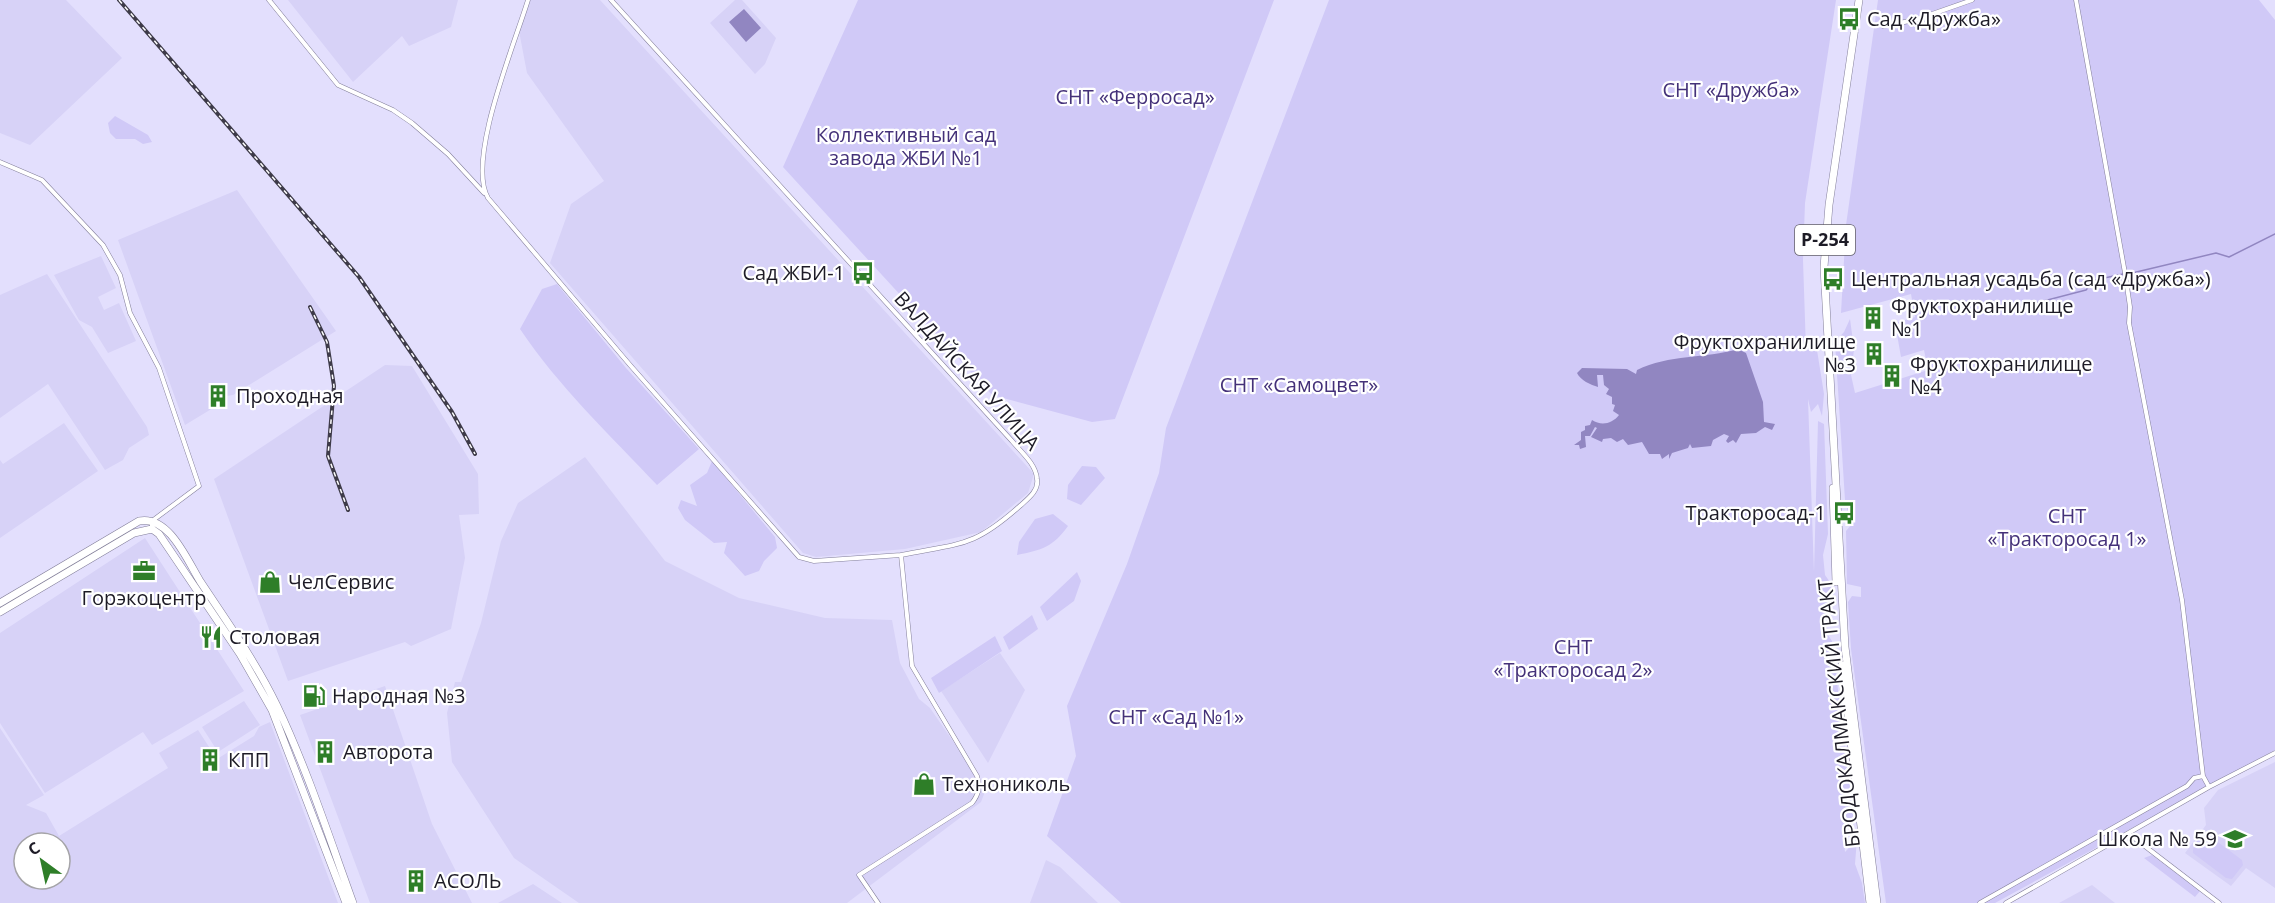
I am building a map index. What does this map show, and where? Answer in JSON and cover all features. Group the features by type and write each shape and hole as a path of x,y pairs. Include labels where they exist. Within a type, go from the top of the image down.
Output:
{"main road":[{"name":"БРОДОКАЛМАКСКИЙ ТРАКТ","path":"1859,0 1825,239 1824,301 1846,661 1877,903"},
{"name":"БРОДОКАЛМАКСКИЙ ТРАКТ","path":"1834,483 1831,500 1840,647 1870,903"},
{"path":"0,603 133,524 152,520 159,524 174,540 264,680 294,744 353,903"},
{"path":"0,612 134,533 152,530 164,540 226,633 272,710 346,903"}],"street":[{"path":"269,0 338,85 393,110 448,154 799,557 814,561 901,555 912,666 977,776 979,786 978,796 972,803 860,875 878,903"},
{"path":"488,198 482,188 481,171 485,137 528,0"},
{"name":"ВАЛДАЙСКАЯ УЛИЦА","path":"611,0 1033,466 1037,476 1035,491 996,528 969,543 901,555"},
{"path":"1883,26 1915,20 1972,0"},
{"path":"2076,0 2126,273 2130,307 2129,323 2182,600 2203,776 2209,787"},
{"path":"0,162 42,180 92,231 120,275 130,313 159,369 199,486 152,520 152,530"},
{"path":"2006,903 2209,787 2275,753"},
{"path":"1980,903 2080,849 2108,829 2187,786 2194,778 2203,776"},
{"path":"2129,834 2219,903"}],"shaded area":[{"path":"0,0 66,0 122,58 30,145 0,133"},
{"path":"288,0 458,0 451,27 409,46 402,36 353,82"},
{"path":"529,0 600,0 1034,474 1028,493 981,532 905,549 816,557 803,553 550,263 571,204 604,181 527,73 519,31"},
{"path":"735,0 742,0 776,38 765,64 755,74 710,23"},
{"path":"744,9 761,28 746,42 729,22"},
{"path":"237,190 336,331 233,395 220,397 217,399 218,405 185,425 118,240"},
{"path":"101,256 116,288 98,297 104,310 119,303 136,341 108,353 92,327 79,320 54,275"},
{"path":"47,274 147,427 149,435 129,448 123,460 105,470 48,384 0,418 0,295"},
{"path":"1738,349 1746,353 1763,402 1764,422 1775,424 1772,430 1765,427 1756,433 1741,434 1736,443 1733,440 1728,443 1726,441 1729,436 1724,434 1713,440 1711,446 1692,448 1690,444 1688,448 1672,453 1669,459 1669,454 1662,459 1660,454 1649,454 1642,442 1628,445 1623,439 1617,442 1611,438 1603,439 1602,442 1591,437 1597,428 1595,427 1590,436 1585,436 1586,447 1580,449 1579,445 1574,445 1581,440 1581,432 1585,430 1585,426 1590,425 1592,420 1606,423 1619,415 1613,411 1615,405 1612,404 1612,397 1606,394 1609,389 1604,385 1603,375 1597,375 1598,387 1595,386 1578,376 1577,373 1582,368 1627,369 1636,374 1637,370 1662,361"},
{"path":"385,365 412,366 478,474 479,514 459,515 465,558 451,629 411,646 405,642 288,681 214,479"},
{"path":"64,423 98,471 0,538 0,460 3,464"},
{"path":"585,457 665,561 739,598 825,618 892,620 900,663 919,699 930,708 986,789 981,802 847,903 579,903 514,858 452,762 447,713 455,682 461,682 481,623 501,541 518,503"},
{"path":"145,538 244,691 152,745 143,732 45,793 0,723 0,633"},
{"path":"1000,653 1025,690 988,763 941,691"},
{"path":"385,686 432,824 472,903 370,903 300,715"},
{"path":"244,701 260,725 218,752 202,727"},
{"path":"270,722 338,903 0,903 0,728 44,795 26,805 46,813 56,831 12,831 12,891 72,891 72,831 67,831 168,768 159,753 198,730 217,759 254,736 259,727"},
{"name":"Школа № 59","path":"2275,762 2275,888 2246,868 2231,886 2185,853 2206,825 2204,808 2218,790"},
{"path":"1046,860 1060,867 1098,903 1030,903"},
{"path":"533,884 562,903 498,903"},
{"path":"2092,885 2115,903 2059,903"}],"green space":[{"path":"858,0 1274,0 1115,419 1092,422 992,395 783,167"},
{"path":"1329,0 1836,0 1805,203 1803,260 1806,350 1817,350 1824,394 1822,416 1818,404 1811,412 1808,399 1814,572 1818,421 1824,424 1828,534 1823,555 1825,575 1832,585 1830,608 1823,611 1828,635 1832,641 1854,820 1848,827 1842,825 1845,852 1857,839 1855,864 1862,883 1865,903 1121,903 1047,836 1076,756 1067,706 1127,564 1159,473 1166,428"},
{"name":"СНТ «Тракторосад 1»","path":"1878,0 2259,0 2275,20 2275,750 1995,903 1886,903 1851,649 1848,602 1852,596 1861,597 1861,587 1847,584 1846,531 1851,525 1845,500 1835,342 1844,332 1850,319 1854,349 1851,375 1855,393 1928,370 1924,350 1901,357 1895,323 1915,317 1911,294 1841,313 1846,225"},
{"path":"115,116 148,135 152,142 143,144 135,139 116,139 110,133 108,123"},
{"path":"557,284 626,368 699,449 657,485 568,390 520,329 542,289"},
{"path":"712,461 775,537 777,548 764,561 759,571 745,576 724,553 727,542 714,543 685,520 678,508 681,500 697,506 690,485 707,473"},
{"path":"1082,466 1096,467 1105,478 1081,505 1067,499 1068,485"},
{"path":"1053,514 1068,526 1063,533 1046,546 1017,555 1019,542 1035,519"},
{"path":"1077,572 1081,581 1074,601 1047,621 1040,607"},
{"path":"1032,615 1038,629 1009,650 1003,637"},
{"path":"995,636 1002,651 939,693 931,678"},
{"path":"2207,834 2242,860 2243,865 2232,879 2226,878 2193,853 2197,841"},
{"path":"2152,855 2200,891 2195,897 2144,858"}],"waterway":[{"path":"2128,274 2216,253 2229,257 2275,234"},
{"path":"2017,308 2086,290 2095,280 2123,274"}],"railway":[{"path":"119,0 359,277 452,412 475,454"},
{"path":"310,307 327,342 334,386 328,456 348,510"}],"place":[{"name":"Сад «Дружба»","path":"1849,19"},
{"name":"Сад ЖБИ-1","path":"863,273"},
{"name":"Центральная усадьба (сад «Дружба»)","path":"1833,279"},
{"name":"Фруктохранилище №1","path":"1873,318"},
{"name":"Фруктохранилище №3","path":"1874,354"},
{"name":"Фруктохранилище №4","path":"1892,376"},
{"name":"Проходная","path":"218,396"},
{"name":"Тракторосад-1","path":"1844,513"},
{"name":"Горэкоцентр","path":"144,571"},
{"name":"ЧелСервис","path":"270,582"},
{"name":"Столовая","path":"211,637"},
{"name":"Народная №3","path":"314,696"},
{"name":"Авторота","path":"325,752"},
{"name":"КПП","path":"210,760"},
{"name":"Технониколь","path":"924,784"},
{"name":"Школа № 59","path":"2235,839"},
{"name":"АСОЛЬ","path":"416,881"}],"park label":[{"name":"СНТ «Дружба»","path":"1731,90"},
{"name":"СНТ «Ферросад»","path":"1135,97"},
{"name":"Коллективный сад завода ЖБИ №1","path":"906,146"},
{"name":"СНТ «Самоцвет»","path":"1299,385"},
{"name":"СНТ «Тракторосад 2»","path":"1573,658"},
{"name":"СНТ «Сад №1»","path":"1176,717"}]}
